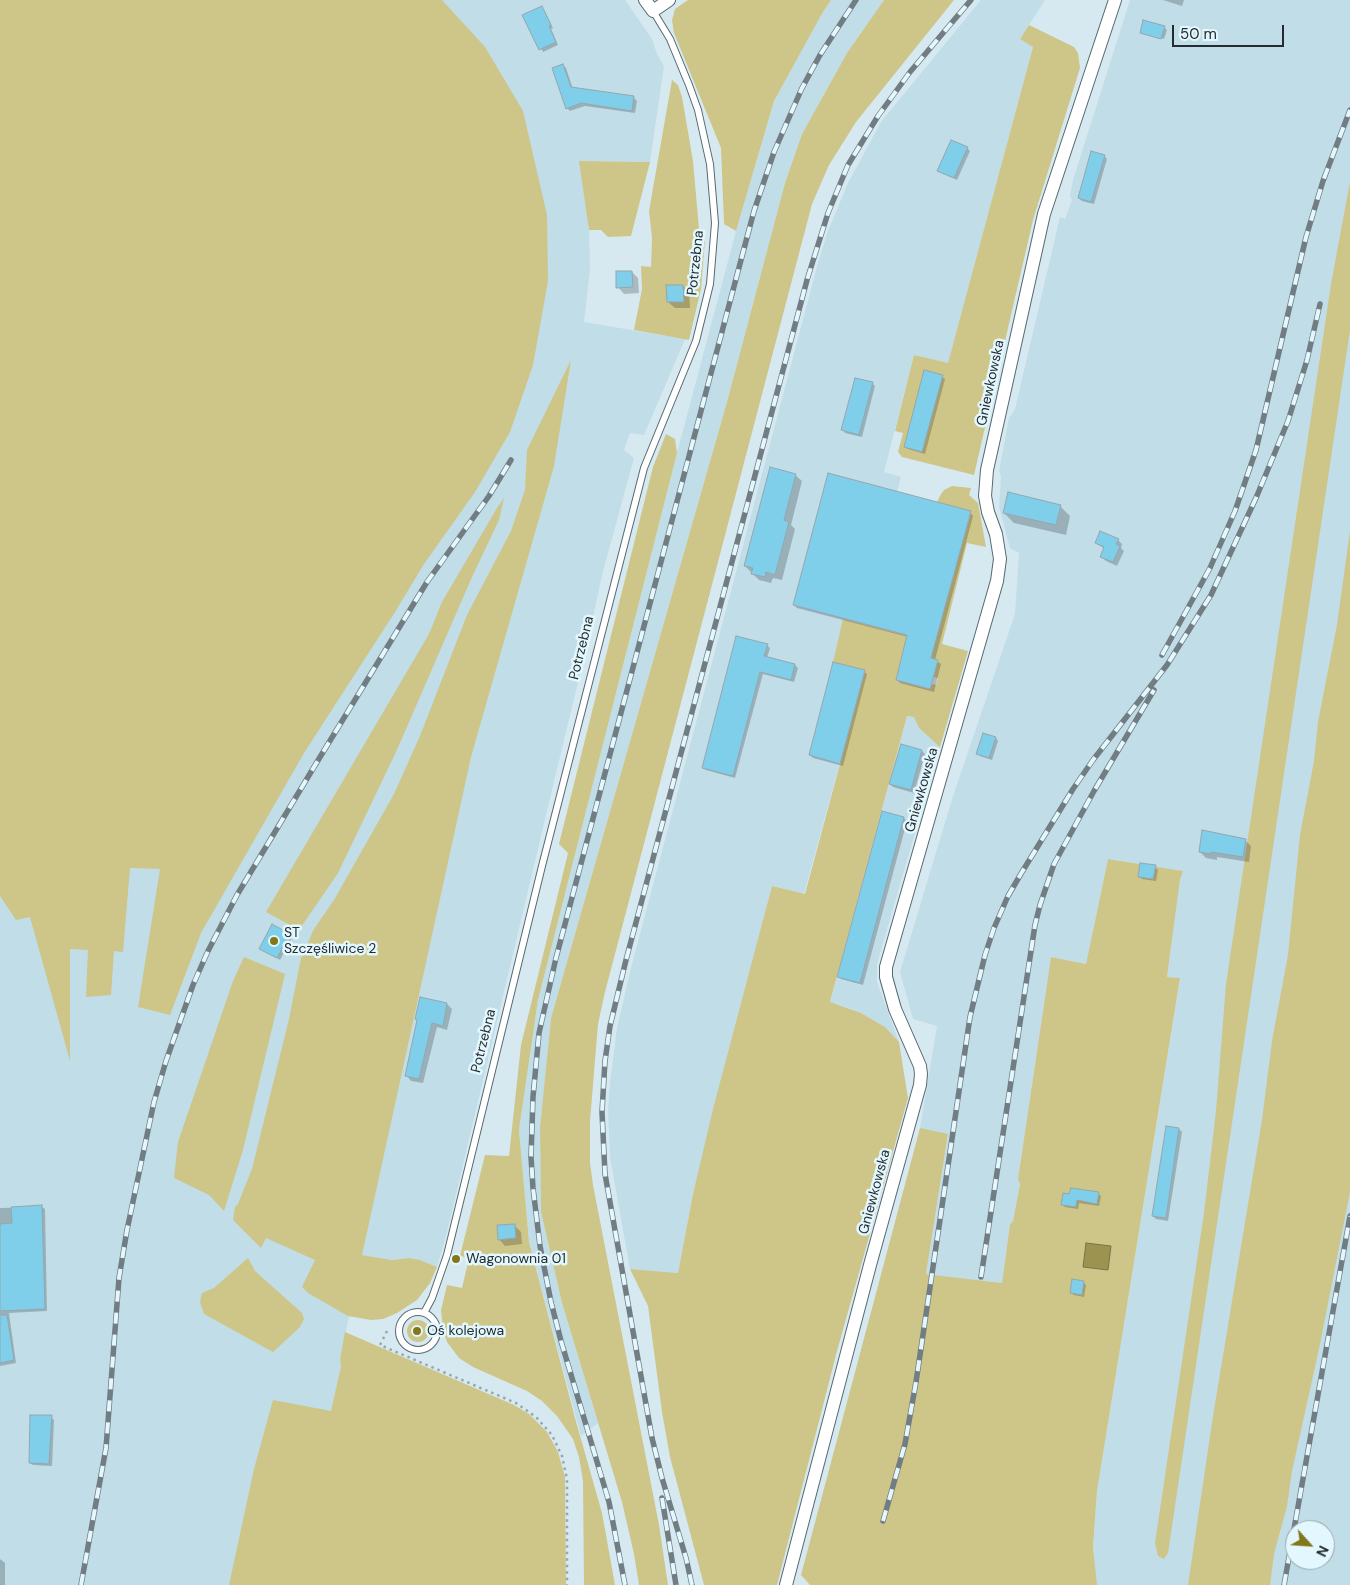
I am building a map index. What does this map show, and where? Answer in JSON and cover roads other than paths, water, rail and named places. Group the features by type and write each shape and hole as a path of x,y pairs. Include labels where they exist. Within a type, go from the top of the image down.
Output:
{"street":[{"name":"Potrzebna","path":"645,0 653,11"},
{"path":"653,11 669,0"},
{"name":"Gniewkowska","path":"786,1585 920,1085 920,1066 895,1009 886,977 886,967 997,581 1000,559 996,534 988,512 985,496 987,470 1044,214 1115,0"}],"lane":[{"name":"Potrzebna","path":"424,1313 435,1291 447,1255 542,866 644,468 696,341 710,284 715,223 710,164 698,110 689,84 670,39 653,11"},
{"path":"413,1312 424,1313 429,1316 436,1326 435,1338 428,1347 422,1350 404,1345 399,1334 400,1323 403,1318 413,1312"}],"railway":[{"path":"625,1585 609,1502 561,1341 540,1246 531,1157 533,1097 539,1033 556,958 754,211 774,152 802,88 820,55 856,0"},
{"path":"692,1585 652,1438 605,1174 602,1112 605,1061 610,1026 807,280 828,213 848,165 878,116 910,72 971,0"},
{"path":"1162,655 1210,568 1235,511 1244,485 1256,450 1306,237 1323,181 1350,110"},
{"path":"883,1521 905,1444 916,1382 970,1017 985,955 994,928 1008,896 1073,789 1093,760 1167,665 1211,595 1256,498 1288,421 1307,360 1320,304"},
{"path":"81,1585 106,1448 119,1278 127,1230 154,1102 166,1061 193,985 237,895 317,762 427,582 489,496 511,460"},
{"path":"981,1277 1035,925 1040,905 1054,864 1094,791 1154,690"},
{"path":"1284,1585 1350,1216"},
{"path":"662,1498 676,1585"}],"place":[{"name":"ST Szczęśliwice 2","path":"274,941"},
{"name":"Wagonownia 01","path":"456,1259"},
{"name":"Oś kolejowa","path":"417,1331"}]}
